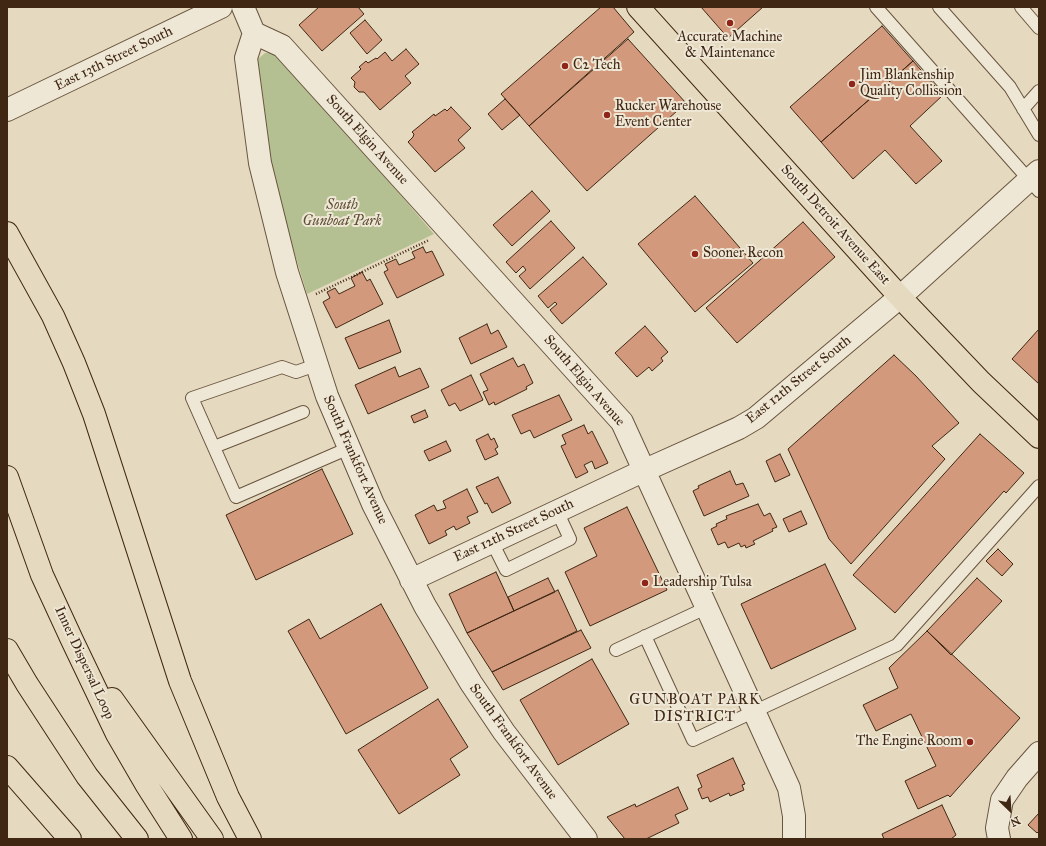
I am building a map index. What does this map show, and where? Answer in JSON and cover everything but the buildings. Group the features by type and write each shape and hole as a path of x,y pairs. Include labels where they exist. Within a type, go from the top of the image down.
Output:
{"main road":[{"name":"South Detroit Avenue East","path":"638,7 980,382 1039,437"},
{"path":"7,233 53,316 74,363 94,414 180,681 228,797 250,839"},
{"name":"Inner Dispersal Loop","path":"7,478 42,575 117,734 146,784 181,839"},
{"path":"72,640 153,758 212,839"},
{"path":"7,650 27,684 87,776 137,839"},
{"path":"7,767 70,839"},
{"path":"7,779 49,815"}],"street":[{"name":"East 13th Street South","path":"7,110 220,7"},
{"path":"243,7 254,33"},
{"name":"South Elgin Avenue","path":"254,33 282,46 622,422 643,471 789,788 794,816 794,839"},
{"name":"South Frankfort Avenue","path":"254,33 246,58 260,163 296,303 316,365 349,448 373,504 411,580 470,683 525,762 586,839"},
{"name":"East 12th Street South","path":"411,580 643,471 739,428 756,418 1036,181"},
{"path":"999,839 997,828 1002,800 1017,778 1039,753"}],"lane":[{"path":"876,7 1036,181"},
{"path":"939,7 1010,87 1039,135"},
{"path":"1021,7 1039,28"},
{"path":"1023,109 1039,91"},
{"path":"316,365 296,372 282,367 192,398 236,497 349,448"},
{"path":"214,447 303,412"},
{"path":"645,636 693,740 897,645 1039,486"},
{"path":"492,542 506,570 570,539 557,511"},
{"path":"616,650 706,608"}],"path":[{"path":"296,303 449,230"}],"green space":[{"name":"South Gunboat Park","path":"265,53 272,53 282,57 434,234 307,294 289,235 273,174 260,112 256,66 258,59"}],"place":[{"name":"Accurate Machine & Maintenance","path":"730,23"},
{"name":"C2 Tech","path":"565,66"},
{"name":"Jim Blankenship Quality Collission","path":"852,84"},
{"name":"Rucker Warehouse Event Center","path":"607,115"},
{"name":"Sooner Recon","path":"695,254"},
{"name":"Leadership Tulsa","path":"645,583"},
{"name":"The Engine Room","path":"970,742"}],"district":[{"name":"GUNBOAT PARK DISTRICT","path":"695,708"}]}
